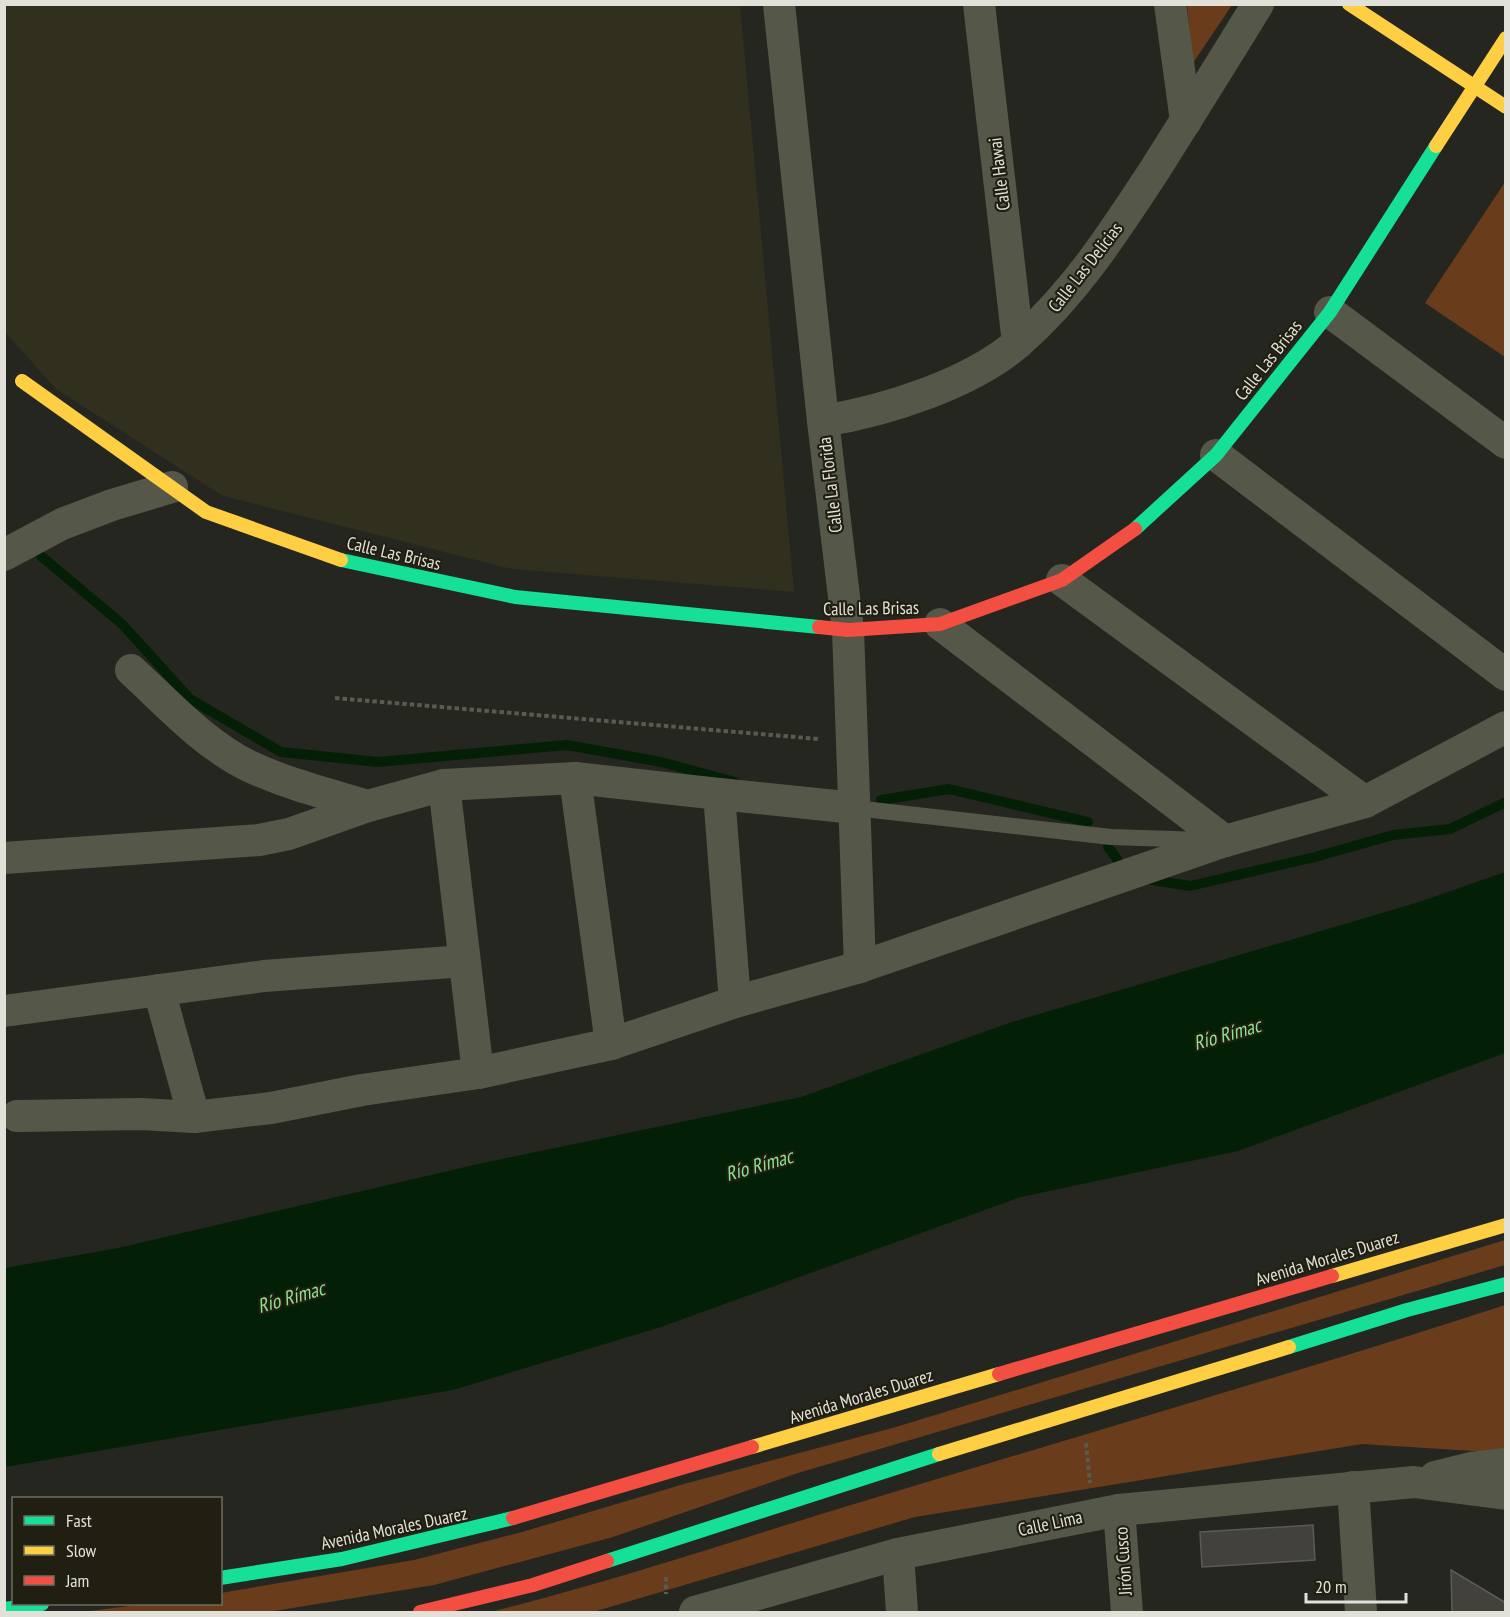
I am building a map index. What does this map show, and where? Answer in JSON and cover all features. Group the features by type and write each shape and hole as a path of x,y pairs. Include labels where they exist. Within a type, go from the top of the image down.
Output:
{"main road":[{"path":"1349,4 1506,107"},
{"name":"Calle Las Brisas","path":"22,381 206,512 342,560 429,581 515,597 848,630 940,624 1062,580 1133,531 1216,455 1330,312 1506,38"},
{"path":"1453,1239 1506,1213"},
{"name":"Avenida Morales Duarez","path":"222,1578 342,1559 474,1529 1506,1225"},
{"path":"420,1612 533,1585 785,1502 1451,1297 1506,1284"},
{"path":"4,1609 34,1605"}],"street":[{"name":"Calle La Florida","path":"779,4 823,421 848,630 860,967"},
{"name":"Calle Hawai","path":"979,4 1018,343"},
{"path":"1170,4 1186,121"},
{"name":"Calle Las Delicias","path":"823,421 899,404 944,386 1018,343 1066,297 1106,246 1258,4"},
{"path":"1330,312 1506,443"},
{"path":"1216,455 1506,675"},
{"path":"4,555 62,524 112,505 172,487"},
{"path":"1062,580 1365,802"},
{"path":"940,624 1225,841"},
{"path":"131,670 219,748 247,765 278,778 368,806"},
{"path":"17,1116 141,1114 194,1117 272,1108 362,1090 478,1073 611,1044 735,1002 860,967 1225,841 1365,802 1506,728"},
{"path":"4,858 259,840 289,834 368,806 444,785 575,778 855,808"},
{"path":"575,778 611,1044"},
{"path":"444,785 478,1073"},
{"path":"719,794 735,1002"},
{"path":"4,1011 343,968 464,961"},
{"path":"159,990 194,1117"},
{"name":"Calle Lima","path":"695,1612 898,1554 1106,1512 1353,1486 1414,1482 1471,1468 1506,1464"},
{"name":"Calle Lima","path":"1414,1482 1506,1494"},
{"path":"1353,1486 1361,1612"},
{"name":"Jirón Cusco","path":"1106,1512 1127,1612"},
{"path":"898,1554 902,1612"}],"lane":[{"path":"855,808 1111,837 1225,841"}],"path":[{"path":"335,698 853,741"},
{"path":"1083,1410 1106,1512"}],"shaded area":[{"path":"5,5 740,5 794,592 512,569 223,496 56,389 5,332"},
{"path":"1187,5 1232,5 1193,63"},
{"path":"1505,182 1505,357 1425,303"},
{"path":"1505,1240 1505,1265 798,1473 613,1537 434,1585 268,1612 81,1612 137,1605 222,1605 222,1593 414,1560 896,1427"},
{"path":"1505,1305 1505,1453 1362,1444 915,1517 593,1612 490,1612 642,1570"}],"water":[{"name":"Río Rímac","path":"1505,872 1505,1053 1238,1151 1021,1197 661,1327 453,1390 5,1467 5,1268 118,1248 478,1164 801,1097 1012,1022 1419,902"}],"building":[{"path":"1313,1525 1315,1560 1202,1567 1200,1532"},
{"path":"1451,1570 1506,1603 1506,1612 1452,1612"}],"waterway":[{"path":"41,556 122,624 190,699 281,752 378,762 567,745 661,762 735,782"},
{"path":"881,800 949,789 1088,822"},
{"path":"1146,879 1190,886 1315,857 1393,835 1450,829 1506,802"},
{"path":"1108,847 1117,859"}],"traffic: fast":[{"path":"1135,529 1216,455 1330,312 1436,146"},
{"path":"341,560 515,597 819,627"},
{"path":"1289,1347 1407,1310 1506,1284"},
{"path":"607,1561 939,1454"},
{"path":"222,1578 342,1559 513,1518"},
{"path":"4,1609 34,1605"}],"traffic: slow":[{"path":"1349,4 1506,107"},
{"path":"1436,146 1506,38"},
{"path":"22,381 206,512 341,560"},
{"path":"1332,1276 1506,1225"},
{"path":"939,1454 1289,1347"},
{"path":"752,1447 999,1374"}],"traffic: jam":[{"path":"819,627 848,630 940,624 1062,580 1135,529"},
{"path":"999,1374 1332,1276"},
{"path":"513,1518 752,1447"},
{"path":"420,1612 533,1585 607,1561"}]}
